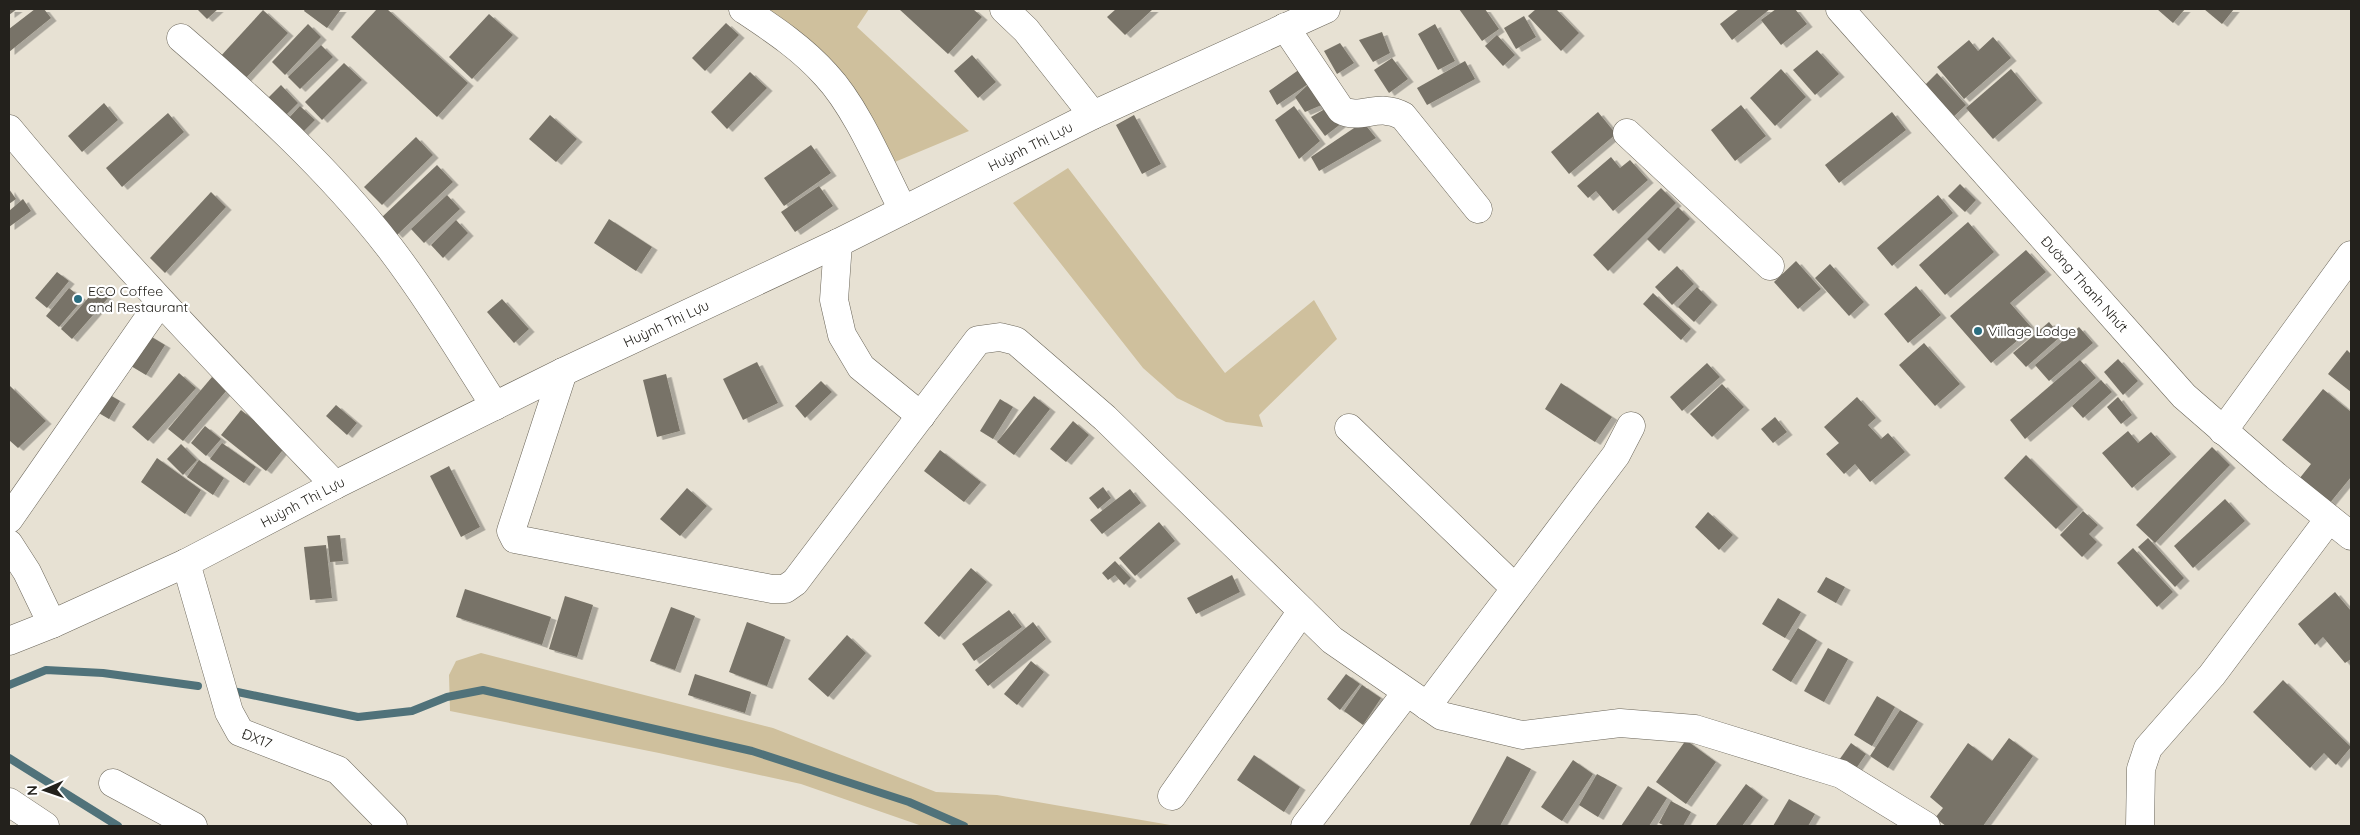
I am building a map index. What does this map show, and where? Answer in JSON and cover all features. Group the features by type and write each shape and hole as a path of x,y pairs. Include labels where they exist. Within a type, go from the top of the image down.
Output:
{"street":[{"path":"743,9 780,34 827,76 844,99 904,210"},
{"path":"1004,9 1026,30 1093,116"},
{"name":"Huỳnh Thị Lựu","path":"9,641 52,624 186,564 335,485 563,372 838,243 1093,116 1326,9"},
{"name":"Đường Thanh Nhứt","path":"1840,9 2146,356 2184,396 2223,432 2351,536"},
{"path":"1285,27 1341,110 1352,114 1383,109 1393,110 1403,116 1478,209"},
{"path":"181,38 287,132 355,206 390,249 420,291 495,406"},
{"path":"9,129 68,201 160,302 335,485"},
{"path":"1627,133 1770,266"},
{"path":"838,243 834,300 842,335 861,367 921,416"},
{"path":"2223,432 2351,255"},
{"path":"9,519 160,302"},
{"path":"563,372 511,531 515,539 772,589 785,589 795,582 978,340 1000,337 1016,341 1105,418 1332,640 1442,716 1522,735 1620,723 1695,729 1841,774 1926,826"},
{"path":"1305,826 1516,588 1616,455 1631,426"},
{"path":"1350,428 1516,588"},
{"path":"2140,826 2141,769 2148,748 2212,675 2329,519"},
{"path":"9,544 27,572 52,624"},
{"name":"ĐX17","path":"186,564 229,712 240,732 338,770 393,826"},
{"path":"1172,796 1302,611"},
{"path":"113,783 193,826"},
{"path":"9,802 45,826"}],"shaded area":[{"path":"753,9 869,9 857,27 969,131 878,169 793,40"},
{"path":"1068,168 1225,373 1314,300 1337,339 1259,415 1263,427 1226,422 1177,398 1143,368 1013,203"},
{"path":"481,653 773,728 936,792 997,795 1176,826 922,826 801,784 450,711 449,675 456,661"}],"building":[{"path":"9,9 17,9 9,15"},
{"path":"35,9 44,9 51,18 9,52 9,29"},
{"path":"197,9 218,9 207,19"},
{"path":"305,9 341,9 327,28 304,11"},
{"path":"377,9 387,9 468,83 437,117 351,37"},
{"path":"899,9 973,9 982,17 948,54"},
{"path":"1116,9 1153,9 1125,35 1107,17"},
{"path":"1459,9 1485,9 1499,29 1482,41"},
{"path":"1536,9 1556,9 1579,33 1561,51 1528,16"},
{"path":"1739,9 1770,9 1732,40 1720,24"},
{"path":"1776,9 1795,9 1807,24 1781,45 1761,20"},
{"path":"2157,9 2185,9 2173,23"},
{"path":"2204,9 2234,9 2222,24"},
{"path":"263,10 288,33 243,81 219,58"},
{"path":"489,14 513,35 472,79 449,57"},
{"path":"1524,16 1536,37 1516,49 1504,28"},
{"path":"726,23 739,35 705,71 692,58"},
{"path":"308,24 321,37 285,75 272,62"},
{"path":"1435,24 1455,61 1438,70 1418,34"},
{"path":"1382,32 1390,53 1373,62 1359,40"},
{"path":"1497,35 1515,55 1503,66 1485,46"},
{"path":"1993,37 2011,58 1964,99 1937,67 1969,40 1978,51"},
{"path":"1340,43 1354,63 1337,74 1324,51"},
{"path":"321,45 333,57 300,89 288,77"},
{"path":"1817,50 1839,74 1815,95 1793,70"},
{"path":"972,55 996,82 978,98 954,71"},
{"path":"1392,58 1408,79 1389,93 1374,70"},
{"path":"1465,61 1475,79 1427,105 1417,88"},
{"path":"344,63 362,80 322,120 305,102"},
{"path":"1300,69 1311,82 1277,105 1269,91"},
{"path":"1781,69 1806,97 1775,126 1750,98"},
{"path":"2011,69 2037,100 1993,139 1966,108"},
{"path":"750,72 767,88 727,129 711,112"},
{"path":"1937,73 1966,105 1951,119 1922,88"},
{"path":"1311,82 1324,104 1305,112 1295,97"},
{"path":"281,85 298,103 284,117 267,99"},
{"path":"104,103 118,120 82,152 68,136"},
{"path":"1741,105 1766,136 1735,161 1711,130"},
{"path":"300,106 315,120 301,134 287,120"},
{"path":"1294,106 1320,141 1299,159 1275,120"},
{"path":"1330,106 1342,123 1325,136 1311,117"},
{"path":"1598,112 1616,134 1569,174 1551,152"},
{"path":"1892,112 1906,130 1839,183 1825,165"},
{"path":"168,113 184,132 122,187 106,168"},
{"path":"550,115 577,139 556,162 529,139"},
{"path":"1134,115 1161,164 1142,174 1116,125"},
{"path":"1363,122 1376,138 1319,171 1311,157"},
{"path":"416,137 433,155 382,205 364,187"},
{"path":"811,145 831,173 784,206 764,178"},
{"path":"1611,157 1620,168 1630,160 1648,180 1613,211 1596,191 1588,198 1577,186"},
{"path":"437,165 453,182 397,235 381,218"},
{"path":"1960,184 1976,200 1965,212 1948,196"},
{"path":"819,186 833,206 795,232 781,212"},
{"path":"1661,188 1676,203 1608,271 1593,255"},
{"path":"9,189 16,199 9,204"},
{"path":"211,192 226,207 165,273 150,258"},
{"path":"447,195 460,209 424,243 411,229"},
{"path":"1938,195 1953,213 1892,266 1877,248"},
{"path":"23,199 31,211 9,227 9,211"},
{"path":"1678,207 1690,219 1659,251 1647,239"},
{"path":"609,219 652,247 636,271 594,243"},
{"path":"456,220 468,233 443,258 431,245"},
{"path":"1968,222 1994,252 1945,295 1919,265"},
{"path":"2026,250 2046,272 2010,303 2032,328 1991,363 1950,316"},
{"path":"1796,261 1821,289 1798,309 1774,282"},
{"path":"1830,264 1864,302 1849,316 1815,278"},
{"path":"1677,266 1694,284 1672,305 1655,287"},
{"path":"57,272 69,281 47,308 35,298"},
{"path":"1916,286 1941,315 1908,343 1884,314"},
{"path":"1697,287 1712,302 1694,322 1678,307"},
{"path":"69,288 83,299 59,327 46,316"},
{"path":"97,288 108,298 72,339 61,329"},
{"path":"1653,293 1691,329 1681,340 1643,304"},
{"path":"502,299 529,329 514,343 487,312"},
{"path":"2049,322 2061,336 2026,367 2013,353"},
{"path":"2079,327 2093,343 2049,381 2035,365"},
{"path":"145,333 165,345 146,375 126,363"},
{"path":"1924,343 1960,384 1935,406 1899,365"},
{"path":"2347,350 2351,354 2351,392 2328,374"},
{"path":"2118,359 2138,381 2123,395 2104,372"},
{"path":"2080,360 2096,378 2025,439 2010,420"},
{"path":"757,362 778,403 743,420 723,379"},
{"path":"1707,363 1720,377 1682,411 1670,397"},
{"path":"179,373 196,388 148,441 132,427"},
{"path":"666,374 680,431 657,437 643,380"},
{"path":"212,377 227,390 183,441 168,429"},
{"path":"2101,380 2112,392 2083,418 2072,406"},
{"path":"821,381 832,392 805,418 795,406"},
{"path":"1561,383 1612,417 1595,442 1545,409"},
{"path":"1722,384 1744,407 1712,437 1690,414"},
{"path":"9,385 46,421 18,448 9,440"},
{"path":"2323,389 2351,412 2351,477 2329,504 2299,479 2311,464 2282,440"},
{"path":"103,391 120,401 109,419 92,409"},
{"path":"1034,396 1050,409 1014,455 997,442"},
{"path":"1857,397 1876,418 1868,425 1881,439 1888,433 1905,452 1870,482 1855,464 1844,474 1826,454 1839,443 1824,427"},
{"path":"2118,397 2132,415 2121,424 2107,407"},
{"path":"1000,399 1013,407 993,439 980,431"},
{"path":"336,405 357,423 347,435 326,416"},
{"path":"241,410 286,446 266,471 221,435"},
{"path":"1775,417 1787,432 1773,443 1761,429"},
{"path":"1073,421 1089,435 1066,462 1050,449"},
{"path":"205,426 221,439 206,456 191,443"},
{"path":"2128,431 2138,443 2151,432 2171,454 2132,488 2102,453"},
{"path":"222,443 256,467 244,483 210,459"},
{"path":"181,444 197,460 183,475 167,459"},
{"path":"2212,447 2230,465 2155,543 2136,525"},
{"path":"940,450 981,482 964,502 924,471"},
{"path":"2026,455 2078,507 2056,529 2004,478"},
{"path":"157,458 201,490 185,514 141,482"},
{"path":"199,460 224,478 213,495 187,477"},
{"path":"449,466 480,527 461,537 430,476"},
{"path":"1103,487 1111,498 1098,509 1089,498"},
{"path":"687,488 707,506 680,536 660,519"},
{"path":"1130,489 1141,503 1102,534 1090,520"},
{"path":"2225,499 2245,521 2193,568 2174,546"},
{"path":"2083,511 2098,525 2089,534 2097,542 2082,557 2060,535"},
{"path":"1708,512 1733,535 1719,550 1695,527"},
{"path":"1159,522 1175,541 1135,576 1119,558"},
{"path":"340,535 343,561 330,562 327,536"},
{"path":"2148,538 2184,578 2175,587 2138,547"},
{"path":"326,545 332,598 310,600 304,547"},
{"path":"2133,548 2173,592 2157,607 2117,563"},
{"path":"1115,561 1131,578 1124,585 1115,575 1108,580 1102,573"},
{"path":"971,568 987,582 939,637 924,623"},
{"path":"1232,575 1240,592 1196,614 1187,598"},
{"path":"1826,577 1845,587 1836,603 1817,592"},
{"path":"465,589 551,617 542,645 456,617"},
{"path":"2335,592 2351,611 2351,659 2345,663 2323,637 2315,645 2298,624"},
{"path":"565,596 593,605 577,657 549,649"},
{"path":"1778,598 1801,612 1785,638 1762,624"},
{"path":"671,607 695,616 675,670 650,661"},
{"path":"1009,610 1022,627 974,661 962,644"},
{"path":"747,622 785,637 767,686 729,672"},
{"path":"1033,622 1046,639 988,686 975,670"},
{"path":"1798,628 1817,640 1791,682 1772,670"},
{"path":"847,635 866,653 828,697 808,679"},
{"path":"1828,648 1848,659 1824,702 1804,691"},
{"path":"1031,661 1044,672 1017,705 1004,694"},
{"path":"695,674 751,692 745,713 688,695"},
{"path":"1346,674 1360,684 1340,710 1327,699"},
{"path":"2283,680 2351,747 2336,765 2324,753 2310,768 2253,712"},
{"path":"1362,685 1381,698 1363,725 1344,711"},
{"path":"1877,696 1895,707 1872,746 1854,735"},
{"path":"1900,710 1918,721 1888,768 1870,756"},
{"path":"2009,738 2033,756 1983,826 1946,826 1935,818 1943,808 1930,797 1968,743 1992,761"},
{"path":"1686,740 1716,762 1686,804 1656,782"},
{"path":"1851,743 1866,754 1853,773 1837,763"},
{"path":"1254,755 1300,787 1284,812 1237,780"},
{"path":"1507,756 1531,769 1500,826 1469,826"},
{"path":"1573,760 1593,774 1562,821 1541,807"},
{"path":"1597,774 1617,785 1598,817 1579,805"},
{"path":"1746,784 1763,797 1742,826 1717,826 1716,825"},
{"path":"1648,786 1667,798 1649,826 1621,826"},
{"path":"1789,799 1815,814 1808,826 1773,826"},
{"path":"1671,801 1691,812 1683,826 1665,826 1659,823"}],"waterway":[{"path":"9,685 46,670 103,673 198,686"},
{"path":"228,690 358,717 412,711 447,697 483,690 752,751 909,802 964,826"},
{"path":"9,758 118,826"}],"place":[{"name":"ECO Coffee and Restaurant","path":"78,299"},
{"name":"Village Lodge","path":"1978,331"}]}
